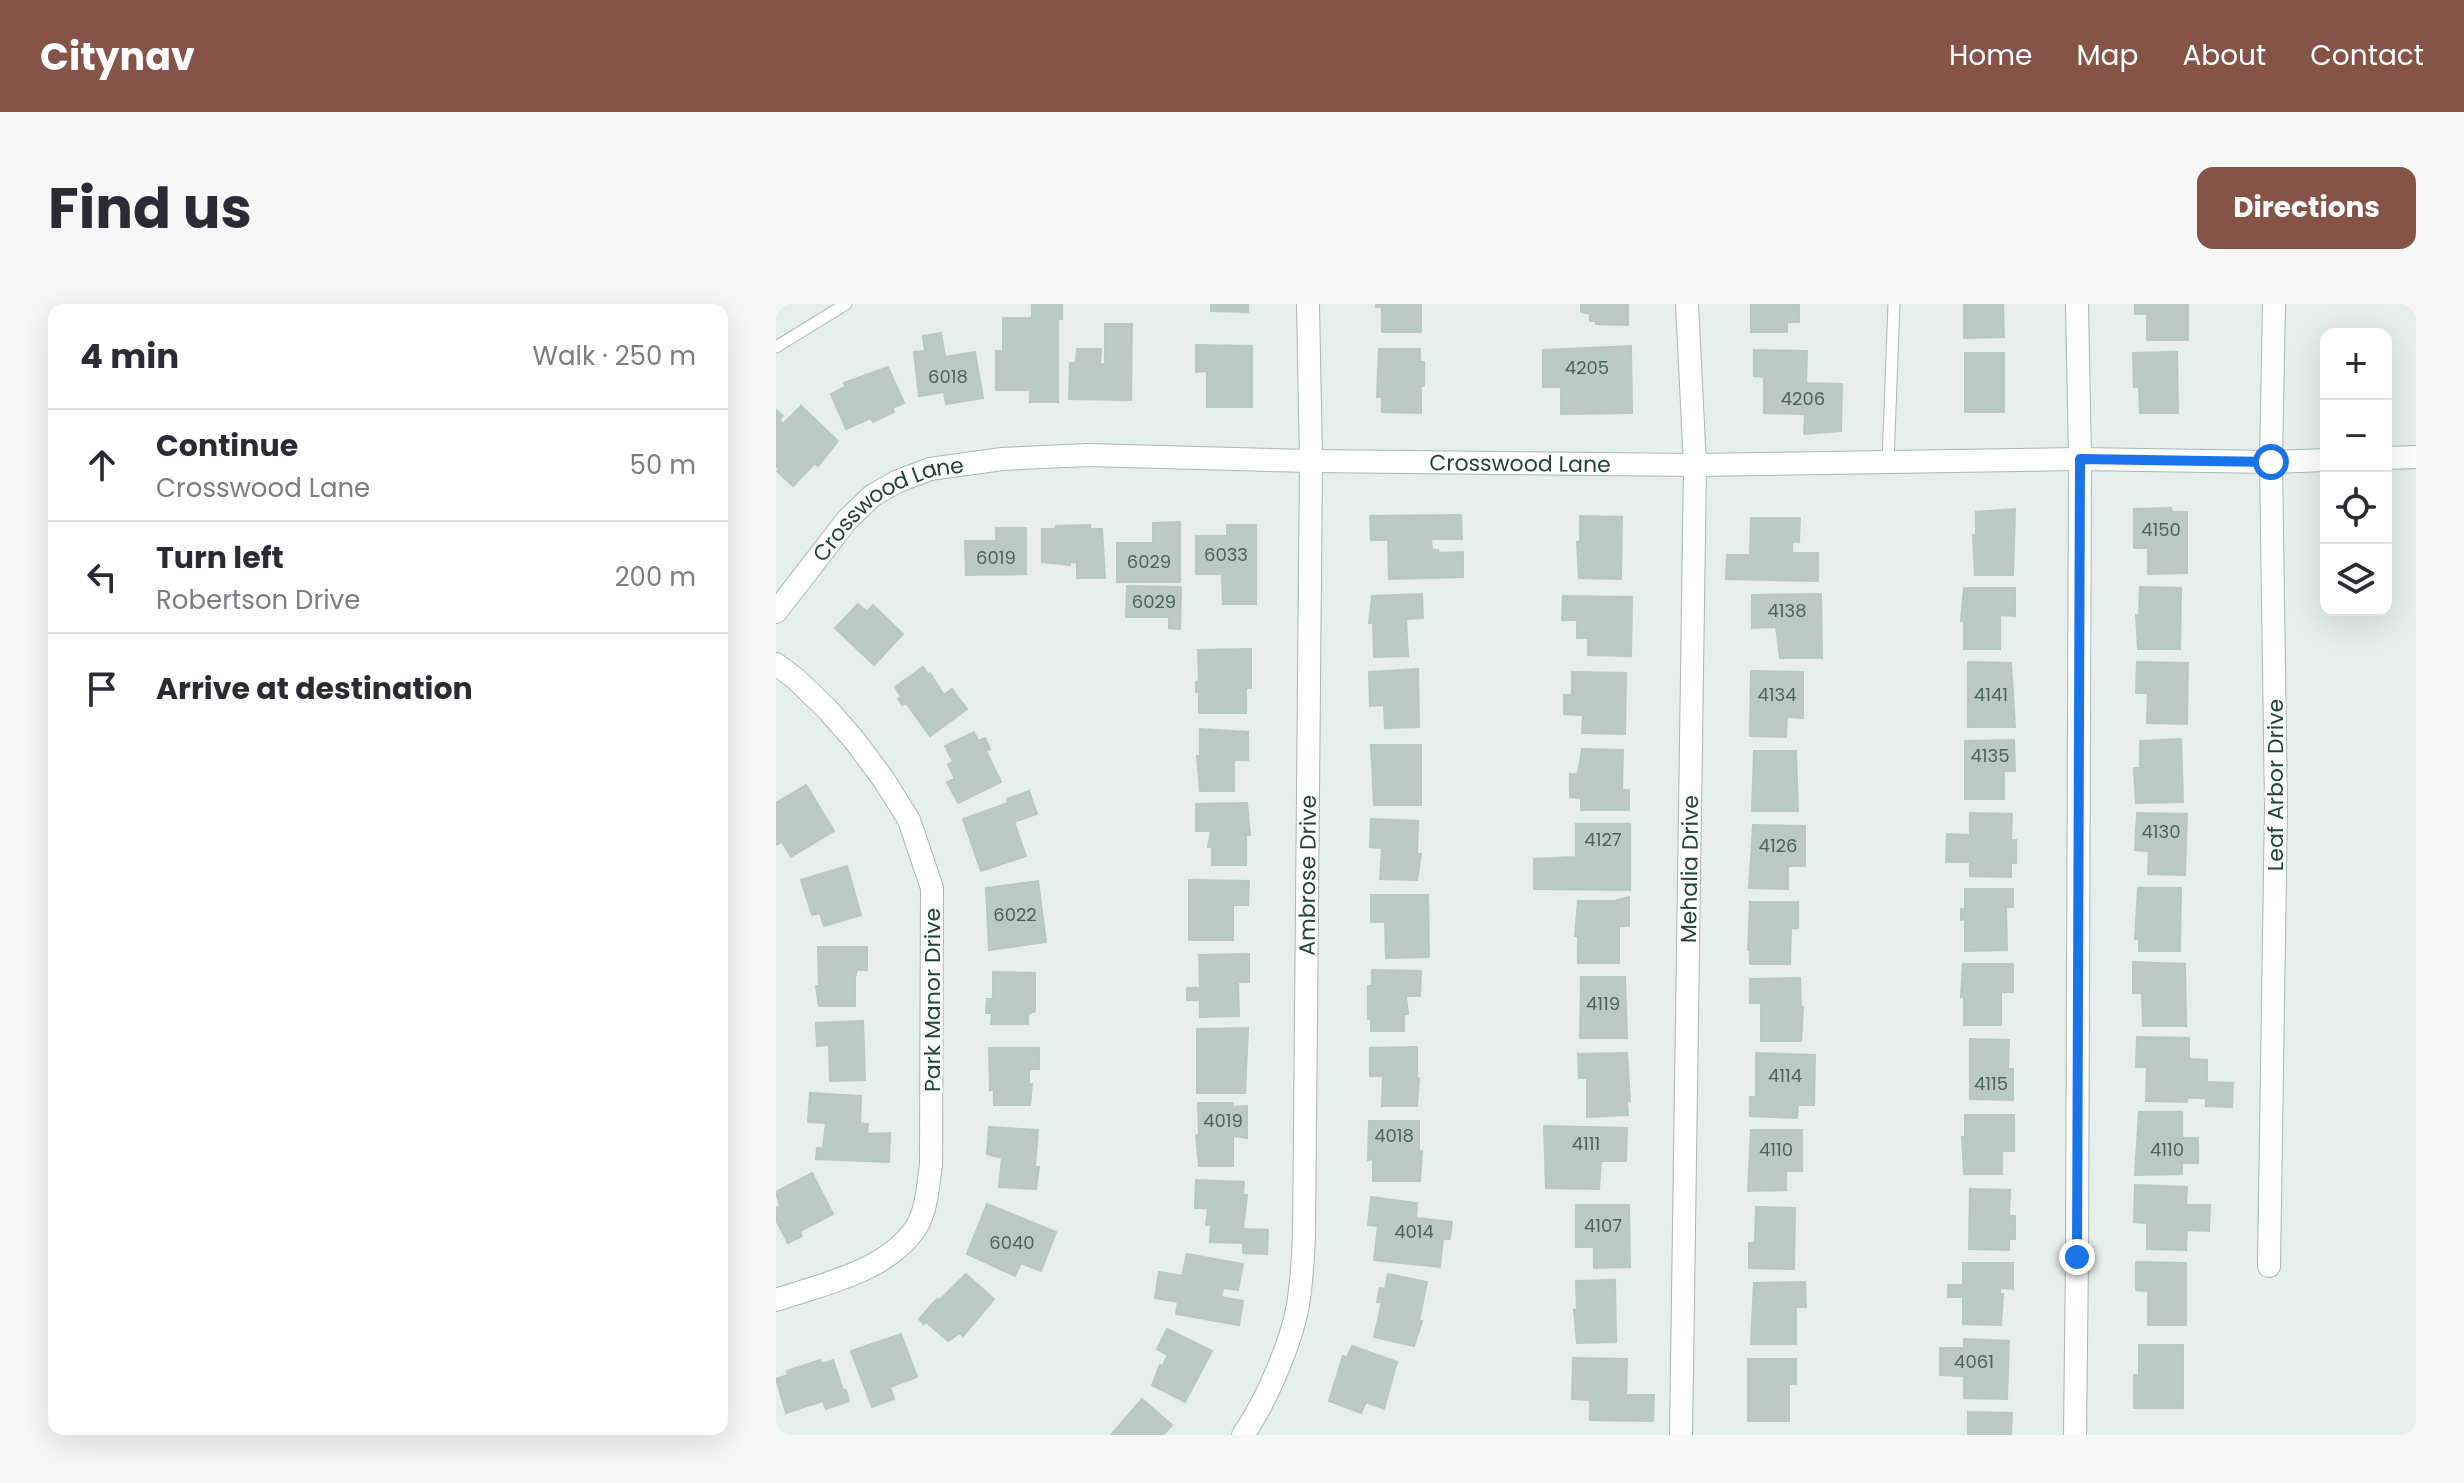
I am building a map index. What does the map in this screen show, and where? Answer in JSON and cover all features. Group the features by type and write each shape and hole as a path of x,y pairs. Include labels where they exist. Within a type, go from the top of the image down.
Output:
{"street":[{"name":"Ambrose Drive","path":"1243,1435 1255,1418 1293,1326 1299,1299 1304,1236 1311,461 1308,304"},
{"name":"Mehalia Drive","path":"1681,1435 1695,465 1687,304"},
{"path":"2075,1435 2080,459 2077,304"},
{"name":"Leaf Arbor Drive","path":"2269,1266 2276,806 2271,462 2274,304"},
{"name":"Crosswood Lane","path":"776,612 847,520 872,496 896,482 930,469 1002,459 1088,455 1695,465 2080,459 2320,460"},
{"path":"2392,458 2416,457"},
{"name":"Park Manor Drive","path":"776,664 828,710 884,780 909,820 932,888 931,1165 918,1225 894,1251 868,1267 776,1300"}],"lane":[{"path":"776,347 846,304"},
{"path":"1888,462 1894,304"}],"building":[{"path":"1032,304 1062,304 1062,319 1058,319 1058,402 1030,402 1030,390 996,390 996,351 1003,351 1003,318 1032,318"},
{"path":"1211,304 1248,304 1248,312 1211,311"},
{"path":"1376,304 1421,304 1421,332 1382,332 1382,307 1376,307"},
{"path":"1581,304 1628,304 1628,325 1596,324 1596,321 1590,321 1590,314 1581,312"},
{"path":"1751,304 1799,304 1799,322 1787,322 1787,332 1751,332"},
{"path":"1964,304 2003,304 2004,337 1964,338"},
{"path":"2135,304 2188,304 2188,340 2147,340 2147,314 2135,314"},
{"path":"1105,324 1132,324 1131,400 1069,399 1070,363 1076,363 1077,349 1101,349 1100,364 1105,364"},
{"path":"941,333 945,357 975,352 983,398 946,404 944,392 919,396 914,352 925,351 923,336"},
{"path":"1196,345 1252,346 1252,407 1207,407 1207,371 1196,372"},
{"path":"1631,346 1632,413 1561,414 1561,387 1543,387 1543,350"},
{"path":"1379,349 1420,349 1420,362 1424,362 1424,386 1418,386 1421,388 1421,413 1382,412 1382,397 1377,397"},
{"path":"1754,350 1807,351 1806,383 1842,384 1841,431 1804,434 1805,414 1764,413 1764,377 1754,376"},
{"path":"2177,352 2178,413 2140,413 2139,387 2134,387 2133,353"},
{"path":"1965,353 2004,353 2004,412 1965,412"},
{"path":"888,367 904,403 892,408 894,412 873,422 871,418 846,429 831,394 845,387 844,383"},
{"path":"801,406 838,441 818,466 815,463 793,486 777,471 776,410 783,416 779,420 783,424"},
{"path":"2171,508 2172,512 2187,512 2187,573 2148,574 2148,548 2134,548 2134,509"},
{"path":"2015,509 2013,575 1975,575 1973,535 1976,535 1976,512"},
{"path":"1461,515 1462,539 1431,539 1432,550 1439,553 1463,552 1463,577 1389,579 1388,540 1371,540 1370,516"},
{"path":"1580,516 1622,517 1621,579 1579,578 1577,542 1580,542"},
{"path":"1751,518 1800,518 1799,542 1792,542 1792,553 1818,553 1818,581 1726,579 1727,555 1750,555"},
{"path":"1180,522 1180,582 1117,582 1117,543 1153,543 1153,523"},
{"path":"1090,525 1090,529 1102,529 1105,578 1077,578 1077,563 1042,562 1042,529"},
{"path":"1227,525 1256,525 1256,604 1223,604 1222,574 1196,574 1196,536 1227,536"},
{"path":"996,528 1026,528 1026,574 966,575 965,541 996,541"},
{"path":"1127,586 1181,587 1180,629 1169,628 1169,617 1126,617"},
{"path":"2140,587 2181,588 2180,649 2138,649 2136,615 2139,615"},
{"path":"1964,588 2015,588 2015,616 2000,615 2000,649 1964,649 1964,621 1961,621"},
{"path":"1422,594 1423,618 1406,619 1408,656 1374,657 1373,622 1369,623 1372,596"},
{"path":"1821,594 1822,658 1780,658 1776,627 1752,628 1752,595"},
{"path":"1563,596 1632,597 1631,656 1588,655 1588,638 1577,638 1577,620 1562,620"},
{"path":"858,604 867,612 873,605 903,634 874,665 835,628"},
{"path":"1251,649 1251,688 1246,688 1246,713 1199,713 1199,692 1196,692 1196,682 1199,681 1198,650"},
{"path":"1968,662 2011,663 2015,727 1968,727"},
{"path":"2137,662 2188,663 2187,724 2147,723 2148,693 2136,693"},
{"path":"923,667 944,695 952,689 967,709 930,736 906,703 902,705 895,687"},
{"path":"1418,669 1419,727 1385,728 1384,705 1370,706 1369,672"},
{"path":"1751,671 1803,672 1803,718 1787,717 1786,737 1750,736"},
{"path":"1572,672 1626,673 1625,734 1582,733 1583,715 1564,714 1564,695 1572,695"},
{"path":"1200,729 1248,732 1248,760 1234,760 1234,791 1200,791 1197,756 1200,756"},
{"path":"974,732 978,741 985,738 990,749 986,751 1001,782 958,803 947,782 955,779 948,764 953,762 945,746"},
{"path":"2181,739 2183,802 2136,803 2134,768 2140,768 2140,741"},
{"path":"2014,740 2015,771 2004,771 2004,799 1965,799 1965,741"},
{"path":"1371,745 1421,745 1421,805 1374,805"},
{"path":"1582,749 1623,750 1622,790 1629,790 1629,810 1581,810 1581,798 1570,797 1570,774 1578,774"},
{"path":"1754,751 1796,751 1798,811 1752,811"},
{"path":"806,785 834,831 791,857 782,842 776,845 776,803"},
{"path":"1029,791 1037,814 1014,822 1026,856 981,871 963,819 1008,803 1007,799"},
{"path":"1247,803 1250,835 1246,835 1246,865 1212,865 1212,847 1208,847 1211,831 1196,831 1196,804"},
{"path":"1970,813 2012,814 2011,840 2016,840 2016,863 2011,863 2011,877 1970,876 1970,862 1946,862 1947,834 1970,835"},
{"path":"2137,813 2187,814 2185,875 2148,874 2149,851 2135,850"},
{"path":"1371,819 1418,821 1417,854 1421,854 1417,880 1380,879 1382,848 1370,847"},
{"path":"1576,824 1630,824 1630,890 1534,889 1534,859 1576,857"},
{"path":"1753,825 1805,826 1805,866 1788,866 1788,889 1749,888"},
{"path":"847,866 861,915 824,926 820,913 812,915 801,880"},
{"path":"1189,880 1249,881 1248,905 1233,905 1233,940 1189,940"},
{"path":"1038,881 1046,942 989,950 986,888"},
{"path":"2138,888 2181,888 2180,951 2139,951 2139,939 2135,939"},
{"path":"1965,889 2013,889 2013,907 2006,907 2007,950 1965,951 1965,919 1961,920 1961,909 1965,909"},
{"path":"1371,895 1428,895 1429,957 1386,958 1385,922 1371,922"},
{"path":"1629,897 1629,926 1619,926 1619,963 1578,963 1578,936 1575,936 1578,901 1615,901"},
{"path":"1750,902 1798,902 1798,928 1791,928 1790,964 1750,964"},
{"path":"818,947 867,947 867,970 857,970 855,977 855,1006 819,1006 816,986 819,986"},
{"path":"1249,954 1249,982 1238,982 1239,1016 1200,1017 1200,1000 1187,1000 1187,988 1200,988 1199,955"},
{"path":"2133,962 2185,964 2186,1026 2143,1026 2142,993 2133,993"},
{"path":"1963,964 2013,964 2013,992 2001,992 2001,1025 1964,1025 1964,996 1961,997"},
{"path":"1372,970 1421,971 1420,996 1406,996 1408,1014 1404,1014 1404,1031 1371,1031 1368,986 1372,986"},
{"path":"993,972 1035,973 1035,1011 1028,1014 1028,1024 991,1024 992,1013 986,1013 987,999 993,999"},
{"path":"1581,977 1625,977 1627,1038 1580,1038"},
{"path":"1800,978 1803,1007 1801,1041 1761,1041 1761,1003 1750,1003 1750,979"},
{"path":"863,1021 865,1080 830,1081 829,1045 817,1046 816,1023"},
{"path":"1248,1028 1245,1093 1197,1093 1197,1029"},
{"path":"2137,1037 2189,1038 2189,1059 2207,1060 2207,1082 2233,1083 2232,1107 2206,1106 2206,1098 2187,1098 2187,1102 2146,1101 2147,1067 2136,1067"},
{"path":"1970,1039 2009,1040 2008,1069 2013,1069 2013,1100 1970,1099"},
{"path":"1417,1047 1417,1106 1382,1106 1383,1076 1370,1076 1370,1048"},
{"path":"989,1048 1039,1048 1039,1069 1029,1069 1029,1085 1032,1084 1030,1105 994,1105 994,1090 990,1090"},
{"path":"1627,1053 1628,1115 1587,1117 1587,1078 1579,1078 1578,1054"},
{"path":"1756,1053 1815,1055 1814,1105 1798,1105 1797,1118 1750,1116 1750,1097 1756,1097"},
{"path":"810,1093 861,1096 860,1123 868,1124 867,1134 890,1133 889,1162 816,1159 817,1148 823,1148 826,1123 808,1122"},
{"path":"1198,1103 1247,1106 1247,1138 1233,1136 1233,1166 1199,1166 1196,1135 1199,1135"},
{"path":"2139,1112 2182,1112 2182,1138 2198,1138 2198,1163 2182,1163 2182,1174 2135,1175"},
{"path":"1965,1115 2014,1115 2014,1151 2002,1151 2002,1174 1964,1174 1962,1137 1965,1137"},
{"path":"1369,1121 1419,1121 1419,1151 1422,1151 1420,1181 1373,1181 1373,1159 1368,1160"},
{"path":"1544,1126 1627,1128 1626,1161 1601,1161 1599,1189 1546,1188"},
{"path":"989,1127 1038,1130 1036,1189 999,1187 1002,1158 987,1154"},
{"path":"1751,1130 1802,1130 1802,1171 1786,1171 1786,1190 1748,1191"},
{"path":"812,1173 833,1214 800,1231 802,1236 788,1243 776,1220 776,1208 780,1206 776,1192"},
{"path":"1196,1180 1244,1182 1243,1195 1247,1195 1243,1229 1268,1230 1267,1254 1243,1253 1243,1243 1210,1242 1211,1225 1206,1225 1208,1208 1195,1208"},
{"path":"2135,1185 2187,1187 2186,1205 2210,1205 2209,1231 2187,1230 2186,1250 2147,1249 2147,1223 2134,1222"},
{"path":"1970,1189 2010,1190 2009,1216 2015,1216 2015,1239 2009,1239 2009,1250 1969,1249"},
{"path":"1371,1197 1417,1203 1416,1218 1452,1222 1450,1239 1443,1239 1440,1267 1374,1260 1378,1226 1368,1225"},
{"path":"987,1204 1056,1232 1041,1271 1021,1263 1015,1276 967,1254"},
{"path":"1576,1205 1629,1205 1630,1267 1594,1268 1594,1247 1576,1247"},
{"path":"1756,1207 1795,1208 1794,1269 1749,1268 1749,1243 1755,1243"},
{"path":"1187,1254 1243,1264 1238,1290 1223,1288 1221,1297 1243,1301 1239,1325 1176,1314 1178,1302 1155,1298 1159,1272 1182,1276"},
{"path":"2136,1262 2186,1263 2186,1325 2148,1325 2148,1291 2136,1290"},
{"path":"1963,1263 2013,1263 2013,1289 2000,1288 2000,1294 2003,1294 2001,1325 1963,1324 1963,1297 1948,1297 1948,1285 1963,1285"},
{"path":"966,1274 994,1299 963,1336 960,1333 948,1341 919,1319"},
{"path":"1388,1274 1427,1282 1419,1321 1422,1321 1414,1346 1374,1337 1382,1302 1377,1302 1380,1288 1385,1289"},
{"path":"1615,1280 1616,1342 1577,1343 1574,1310 1577,1310 1576,1281"},
{"path":"1805,1282 1806,1307 1796,1307 1796,1344 1751,1344 1754,1283"},
{"path":"1167,1329 1212,1351 1185,1402 1152,1385 1168,1355 1157,1349"},
{"path":"901,1334 917,1377 890,1387 894,1399 872,1407 851,1351"},
{"path":"1964,1339 2009,1341 2007,1399 1964,1398 1964,1376 1940,1375 1940,1348 1964,1348"},
{"path":"2139,1345 2183,1345 2183,1408 2134,1408 2134,1375 2139,1375"},
{"path":"1352,1346 1397,1362 1384,1409 1366,1402 1361,1413 1329,1401 1343,1356 1347,1357"},
{"path":"1573,1358 1627,1359 1626,1395 1654,1395 1653,1421 1590,1420 1590,1400 1572,1399"},
{"path":"1748,1359 1796,1359 1796,1384 1789,1384 1789,1421 1748,1421"},
{"path":"820,1360 822,1364 833,1360 849,1401 826,1409 823,1401 786,1413 776,1379 788,1375 787,1371"},
{"path":"1142,1399 1172,1425 1163,1435 1111,1435"},
{"path":"1968,1412 2012,1413 2011,1435 1968,1435"}],"route":[{"path":"2077,1257 2080,459 2271,462"}]}
